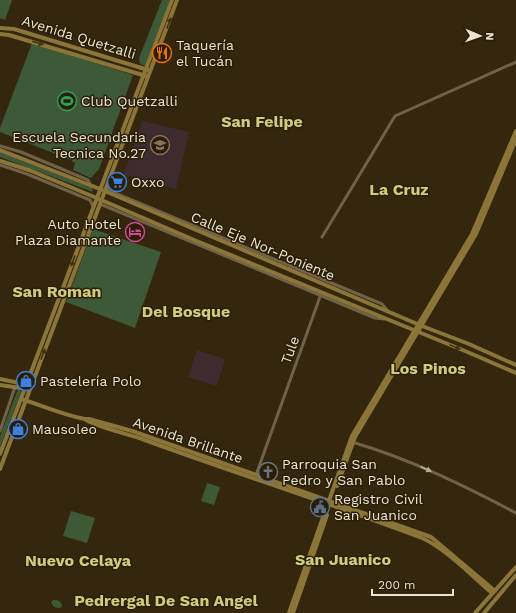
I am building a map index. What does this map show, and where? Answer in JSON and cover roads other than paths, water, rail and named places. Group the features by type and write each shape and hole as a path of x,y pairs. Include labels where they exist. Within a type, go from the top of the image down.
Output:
{"main road":[{"path":"0,469 148,77 148,70 172,0"},
{"path":"0,454 143,75 148,70 177,0"},
{"name":"Avenida Quetzalli","path":"0,28 14,29 148,70"},
{"name":"Avenida Quetzalli","path":"0,34 10,35 148,77"},
{"path":"289,613 352,442 472,234 516,131"},
{"path":"420,325 451,278 476,234 516,139"},
{"name":"Calle Eje Nor-Poniente","path":"0,150 91,186 106,189 516,365"},
{"name":"Calle Eje Nor-Poniente","path":"0,161 29,170 97,198 101,202 321,294 516,373"},
{"path":"385,319 389,311"},
{"path":"491,362 496,358 495,355"},
{"path":"500,366 503,359"},
{"path":"0,379 27,384 31,388"},
{"path":"0,385 31,388"},
{"name":"Avenida Brillante","path":"21,399 85,419 92,423 431,537 494,592"},
{"path":"293,613 330,503"},
{"path":"475,613 516,567"},
{"path":"484,613 516,575"}],"street":[{"path":"322,237 395,116 516,62"},
{"path":"0,146 21,152 88,180 91,186"},
{"path":"0,165 27,174 90,200 93,207"},
{"name":"Tule","path":"256,477 321,294"},
{"path":"0,431 15,387"},
{"path":"352,442 412,463 457,482 516,513"}],"place":[{"name":"Taquería el Tucán","path":"162,53"},
{"name":"Club Quetzalli","path":"67,101"},
{"name":"Escuela Secundaria Tecnica No.27","path":"160,145"},
{"name":"Oxxo","path":"117,182"},
{"name":"Auto Hotel Plaza Diamante","path":"135,232"},
{"name":"Pastelería Polo","path":"26,381"},
{"name":"Mausoleo","path":"18,429"},
{"name":"Parroquia San Pedro y San Pablo","path":"268,472"},
{"name":"Registro Civil San Juanico","path":"320,507"}],"district":[{"name":"San Felipe","path":"262,121"},
{"name":"La Cruz","path":"399,189"},
{"name":"San Roman","path":"57,291"},
{"name":"Del Bosque","path":"186,311"},
{"name":"Los Pinos","path":"428,368"},
{"name":"San Juanico","path":"343,559"},
{"name":"Nuevo Celaya","path":"78,560"},
{"name":"Pedrergal De San Angel","path":"166,600"}]}
